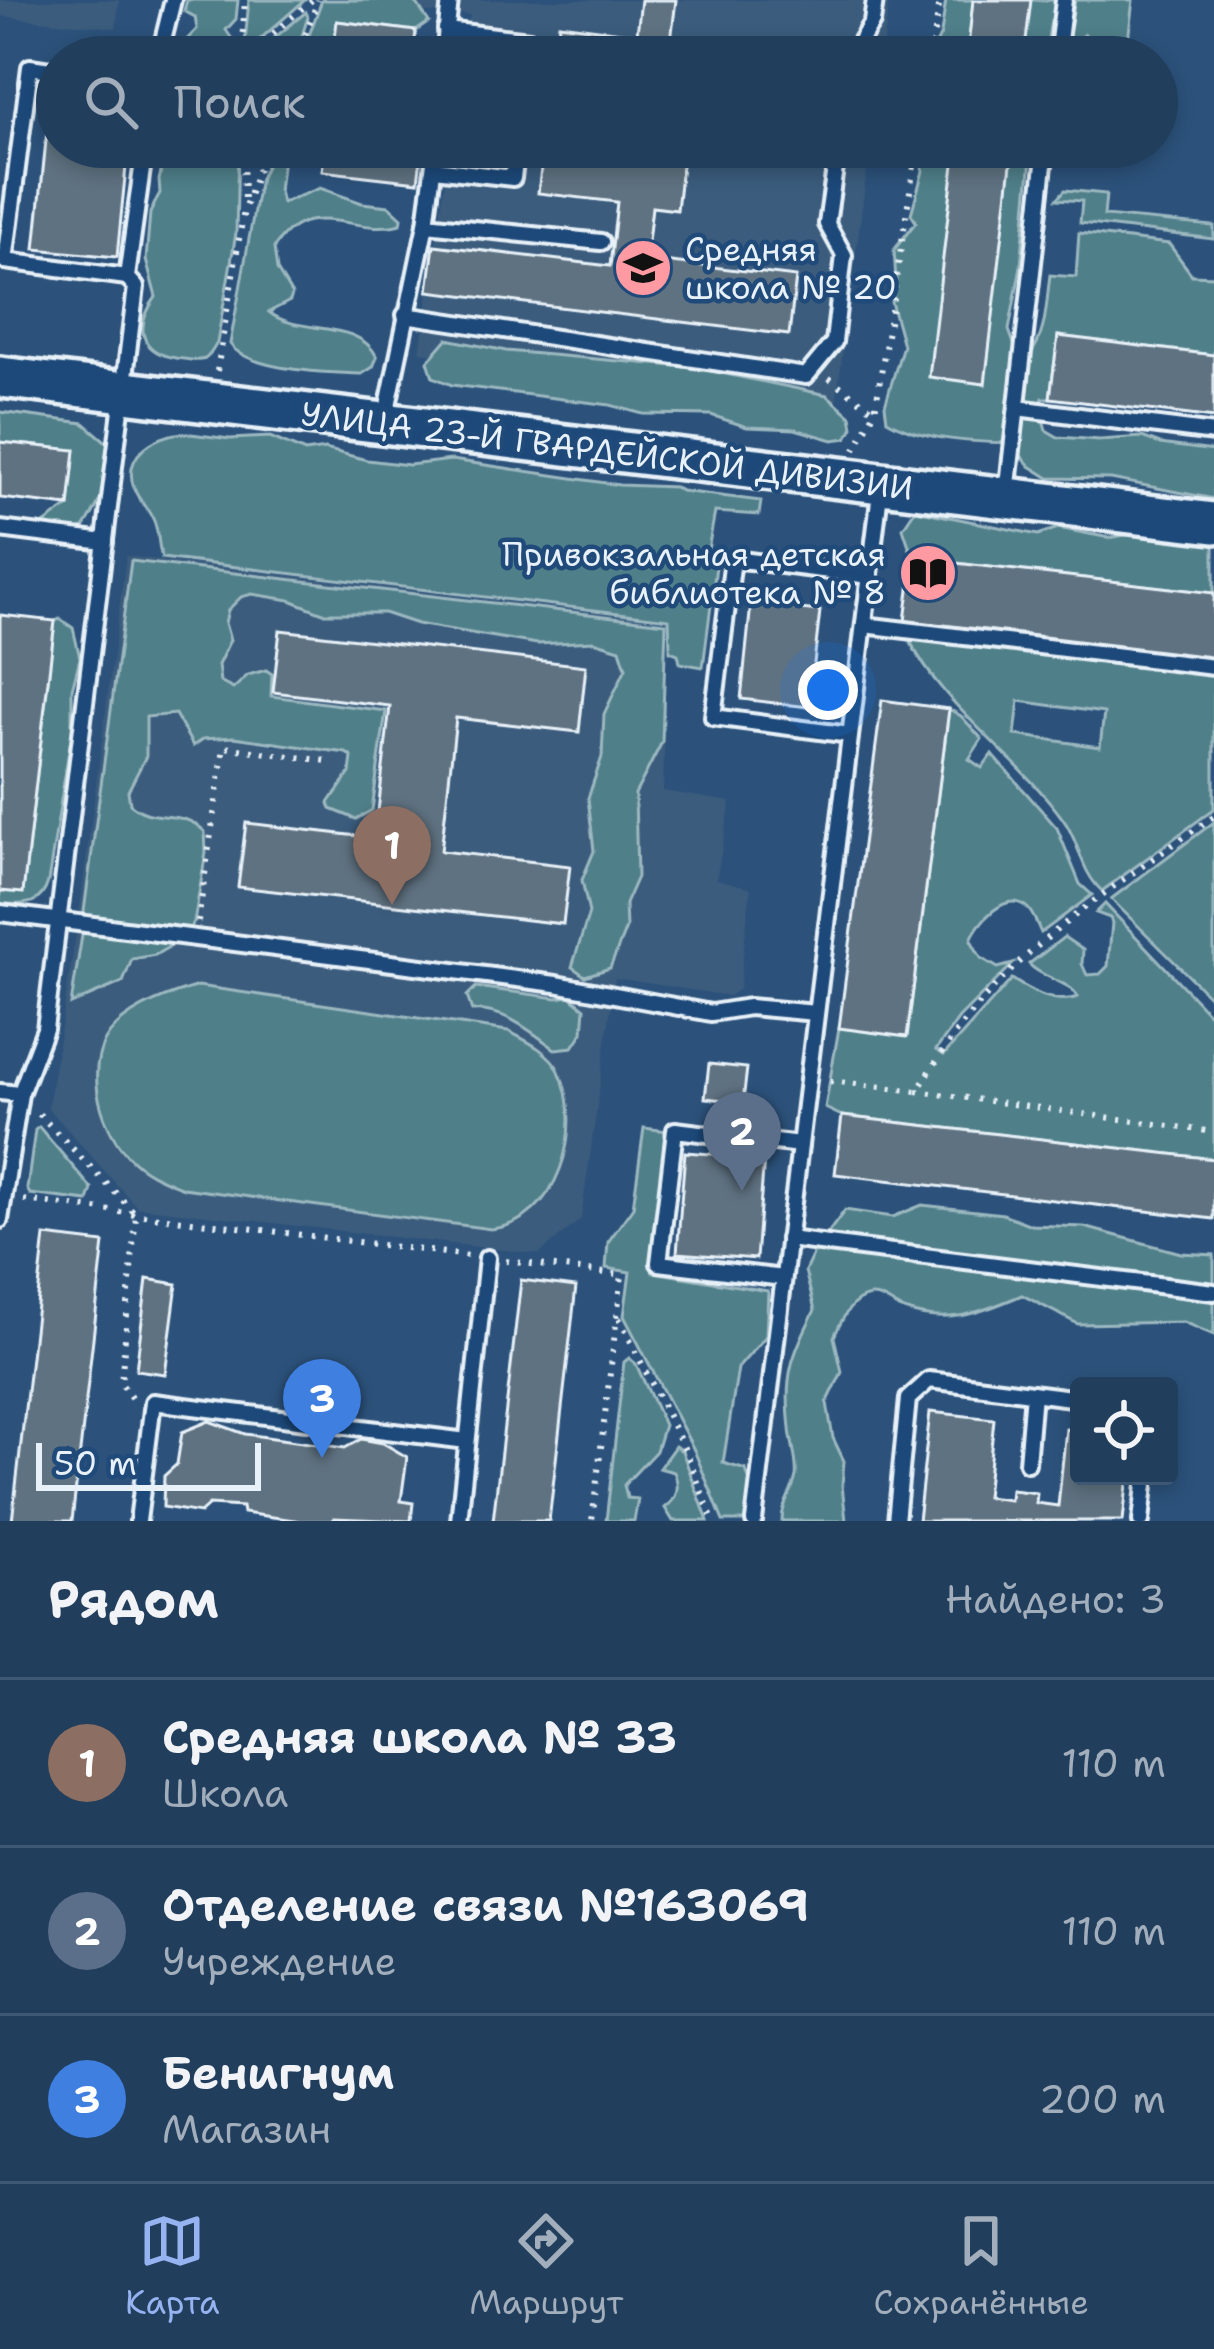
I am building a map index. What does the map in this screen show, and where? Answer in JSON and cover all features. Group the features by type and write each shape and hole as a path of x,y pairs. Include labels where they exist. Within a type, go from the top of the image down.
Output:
{"street":[{"name":"УЛИЦА 23-Й ГВАРДЕЙСКОЙ ДИВИЗИИ","path":"0,377 1214,523"}],"lane":[{"path":"164,36 173,0"},
{"path":"446,36 450,0"},
{"path":"864,36 872,22 875,0"},
{"path":"1060,36 1064,0"},
{"path":"446,30 496,36"},
{"path":"0,1220 20,1094 45,1029 136,287 127,277 5,261 8,175 30,67 36,68"},
{"path":"127,277 142,168"},
{"path":"385,425 434,169 513,178 514,168"},
{"path":"405,315 806,376 834,342 844,255 827,224 835,168"},
{"path":"1006,499 1044,168"},
{"path":"426,224 601,242"},
{"path":"1017,408 1214,433"},
{"path":"754,1521 870,576 866,482"},
{"path":"0,529 105,542"},
{"path":"850,735 713,717 724,627 733,559 870,576"},
{"path":"864,625 1214,667"},
{"path":"0,913 556,984 711,1013 749,1007 816,1013"},
{"path":"0,1092 20,1094"},
{"path":"783,1278 659,1263 675,1130 800,1145"},
{"path":"788,1239 1214,1292"},
{"path":"459,1521 488,1258"},
{"path":"896,1521 908,1400 928,1380 1070,1398"},
{"path":"1028,1463 1034,1394"},
{"path":"138,1521 153,1402 467,1441"},
{"path":"1141,1521 1146,1485"}],"path":[{"path":"244,36 245,0"},
{"path":"270,36 315,0"},
{"path":"304,36 315,0"},
{"path":"934,36 940,0"},
{"path":"243,168 244,211"},
{"path":"212,404 244,211 259,168"},
{"path":"866,482 855,447 874,411 913,168"},
{"path":"813,368 874,411"},
{"path":"195,937 224,747 327,761"},
{"path":"917,1091 964,1021 1016,968 1101,897 1214,816"},
{"path":"808,1078 1214,1132"},
{"path":"20,1094 136,1214 121,1383 150,1422"},
{"path":"2,1197 622,1275 592,1521"},
{"path":"617,1315 688,1456 713,1521"}],"shaded area":[{"path":"0,0 119,0 116,28 0,16"},
{"path":"330,0 889,0 885,36 467,36 470,15 325,7"},
{"name":"Средняя школа № 20","path":"447,168 867,168 835,411 420,352"},
{"path":"126,556 667,621 663,791 731,802 716,879 751,888 739,989 729,996 615,978 581,1219 539,1254 137,1207 48,1108 78,922","holes":["132,561 666,624 662,742 635,794 638,867 625,904 626,928 620,939 574,951 589,913 582,880 594,851 588,798 602,757 604,714 626,668 620,649 594,641 537,644 417,624 384,613 323,613 290,600 252,594 241,597 228,610 229,647 217,676 223,687 233,689 248,675 270,696 386,711 331,809 352,765 346,753 272,746 248,738 203,739 181,726 174,714 146,717 146,756 128,792 130,804 147,816 200,826 205,832 194,922 189,930 84,918","83,930 178,941 164,951 132,959 123,982 78,1001","476,987 548,995 585,1008 581,1038 573,1047 555,1049 521,1024 478,1010 467,996","171,994 552,1190 526,1217 123,1151 102,1104 151,1005"]}],"green space":[{"path":"187,0 238,0 236,19 226,30 230,36 190,36 197,29 195,17 184,11"},
{"path":"249,0 305,0 264,36 246,36"},
{"path":"322,0 414,0 429,22 416,31 338,21 346,36 309,36"},
{"path":"946,0 1071,0 1051,20 1048,36 941,34"},
{"path":"1075,0 1133,0 1129,36 1069,36"},
{"path":"306,12 302,36 277,36"},
{"path":"162,168 238,168 236,233 217,343 203,360 170,357 145,340 144,321 156,297 146,260"},
{"path":"265,168 282,168 282,203 320,188 362,203 389,206 402,218 401,224 383,227 317,220 302,223 274,248 277,270 292,295 290,301 269,312 295,324 342,332 368,345 377,357 373,367 362,374 272,365 230,344"},
{"path":"1030,168 1021,266 1009,330 1017,352 1029,356 1039,338 1050,275 1076,277 1079,233 1169,244 1192,275 1214,276 1214,355 1058,336 1050,398 1043,398 1040,409 1046,430 1058,437 1142,437 1214,451 1214,499 1111,479 1049,478 1030,466 1010,443 930,436 887,420 885,405 903,345 891,302 896,280 894,250 916,222 911,214 923,171"},
{"path":"1065,190 1106,194 1104,216 1214,226 1214,239 1080,223 1082,201 1057,199"},
{"path":"447,339 506,351 697,368 827,395 851,416 853,427 847,438 833,440 795,429 747,427 711,415 643,414 610,405 452,385 433,377 428,361"},
{"path":"0,412 84,423 110,445 104,488 84,528 66,532 41,526 69,506 75,450 0,442"},
{"path":"183,433 230,439 270,437 305,452 325,449 409,465 452,460 761,501 759,515 715,512 706,560 716,566 703,667 680,663 678,654 670,651 669,619 162,558 154,521 134,488 133,466 152,443"},
{"path":"915,510 1038,535 1058,528 1110,538 1165,527 1188,542 1214,545 1214,593 913,558 903,528"},
{"path":"131,561 666,623 662,742 635,794 637,877 625,904 626,928 610,968 585,976 572,967 589,913 582,880 594,851 588,798 602,757 604,714 626,668 620,649 594,641 537,644 417,624 384,613 323,613 290,600 252,594 241,597 228,610 225,623 230,640 218,665 220,682 233,689 248,675 266,670 272,674 271,696 386,711 372,810 356,819 331,809 329,803 350,773 352,757 346,753 234,737 203,739 193,746 175,714 146,717 146,756 128,791 130,804 149,814 187,820 205,832 194,922 189,930 83,919"},
{"path":"60,619 73,628 80,658 48,882 35,900 0,904 0,891 23,893 55,621"},
{"path":"908,637 1214,676 1214,809 1102,891 1089,875 1063,819 922,662","holes":["1019,701 1104,713 1100,747 1015,735"]},
{"path":"949,709 982,739 969,759 982,768 992,754 1057,828 1080,884 1092,895 1041,933 1030,911 1017,902 985,918 971,940 981,958 998,968 1013,964 959,1018 936,1050 944,1055 1012,979 1052,998 1078,997 1029,964 1064,937 1083,950 1087,975 1100,974 1108,966 1112,923 1096,913 1105,904 1214,1019 1214,1159 842,1116 825,1108 839,1028 907,1036"},
{"path":"1214,822 1214,1001 1111,899"},
{"path":"83,929 179,941 155,955 132,959 123,982 71,1004"},
{"path":"198,986 508,1031 529,1043 555,1064 566,1094 567,1144 549,1191 515,1223 491,1229 183,1188 146,1171 127,1155 108,1126 98,1091 99,1056 105,1040 123,1020"},
{"path":"476,987 570,996 585,1008 583,1032 573,1047 555,1049 506,1017 472,1011 467,996"},
{"path":"39,1127 92,1189 88,1201 30,1194 27,1189"},
{"path":"644,1128 668,1131 653,1272 768,1291 766,1336 738,1368 723,1463 746,1470 755,1497 752,1521 723,1521 694,1450 624,1316 630,1272 606,1268 608,1242 633,1207"},
{"path":"922,1205 1003,1214 1031,1225 1084,1227 1181,1253 1214,1255 1214,1335 1183,1322 1078,1324 1022,1295 951,1317 920,1315 879,1297 863,1298 847,1312 834,1337 842,1372 827,1403 833,1438 844,1461 846,1521 782,1521 796,1471 789,1380 815,1310 805,1271 845,1210 893,1217"},
{"path":"629,1358 664,1425 656,1451 624,1485 627,1498 638,1499 634,1521 606,1521 624,1362"},
{"path":"675,1446 682,1451 708,1521 673,1521 665,1508 677,1492 677,1483 674,1472 659,1468"}],"building":[{"path":"641,0 676,0 672,36 558,36 559,24 637,34"},
{"path":"973,0 1031,0 1027,36 969,36"},
{"path":"337,21 416,31 415,36 335,36"},
{"path":"43,168 126,168 117,257 35,249"},
{"path":"322,168 420,168 418,182"},
{"path":"541,168 682,168 677,210 652,207 646,259 796,277 789,335 428,291 434,245 610,266 617,202 538,193"},
{"path":"954,168 1011,168 985,384 929,377"},
{"path":"1058,336 1214,355 1214,418 1050,398"},
{"path":"0,442 75,450 69,506 0,498"},
{"path":"913,558 1214,593 1214,658 905,621"},
{"path":"751,604 820,611 809,707 741,699"},
{"path":"0,615 55,621 23,893 0,891"},
{"path":"280,630 586,666 579,732 456,718 441,851 570,866 563,924 238,887 246,823 375,838 390,706 273,692"},
{"path":"882,700 949,709 907,1037 839,1028"},
{"path":"709,1064 747,1068 743,1102 705,1098"},
{"path":"842,1116 1214,1159 1214,1219 835,1174"},
{"path":"685,1152 764,1158 756,1259 677,1253"},
{"path":"45,1236 104,1243 72,1521 12,1521"},
{"path":"147,1279 177,1284 165,1374 136,1370"},
{"path":"521,1280 576,1287 549,1521 493,1521"},
{"path":"930,1412 994,1419 986,1497 1010,1500 1011,1490 1037,1493 1036,1503 1058,1506 1066,1429 1070,1429 1070,1485 1127,1485 1123,1521 918,1521"},
{"path":"209,1421 245,1434 345,1448 361,1439 383,1443 407,1457 401,1501 413,1503 411,1521 302,1521 243,1513 242,1507 209,1505 200,1513 163,1507 164,1476 177,1464 182,1432"}],"place":[{"name":"Средняя школа № 20","path":"643,268"},
{"name":"Привокзальная детская библиотека № 8","path":"928,573"},
{"name":"Средняя школа № 33","path":"392,905"},
{"name":"Отделение связи №163069","path":"742,1191"},
{"name":"Бенигнум","path":"322,1458"}]}
